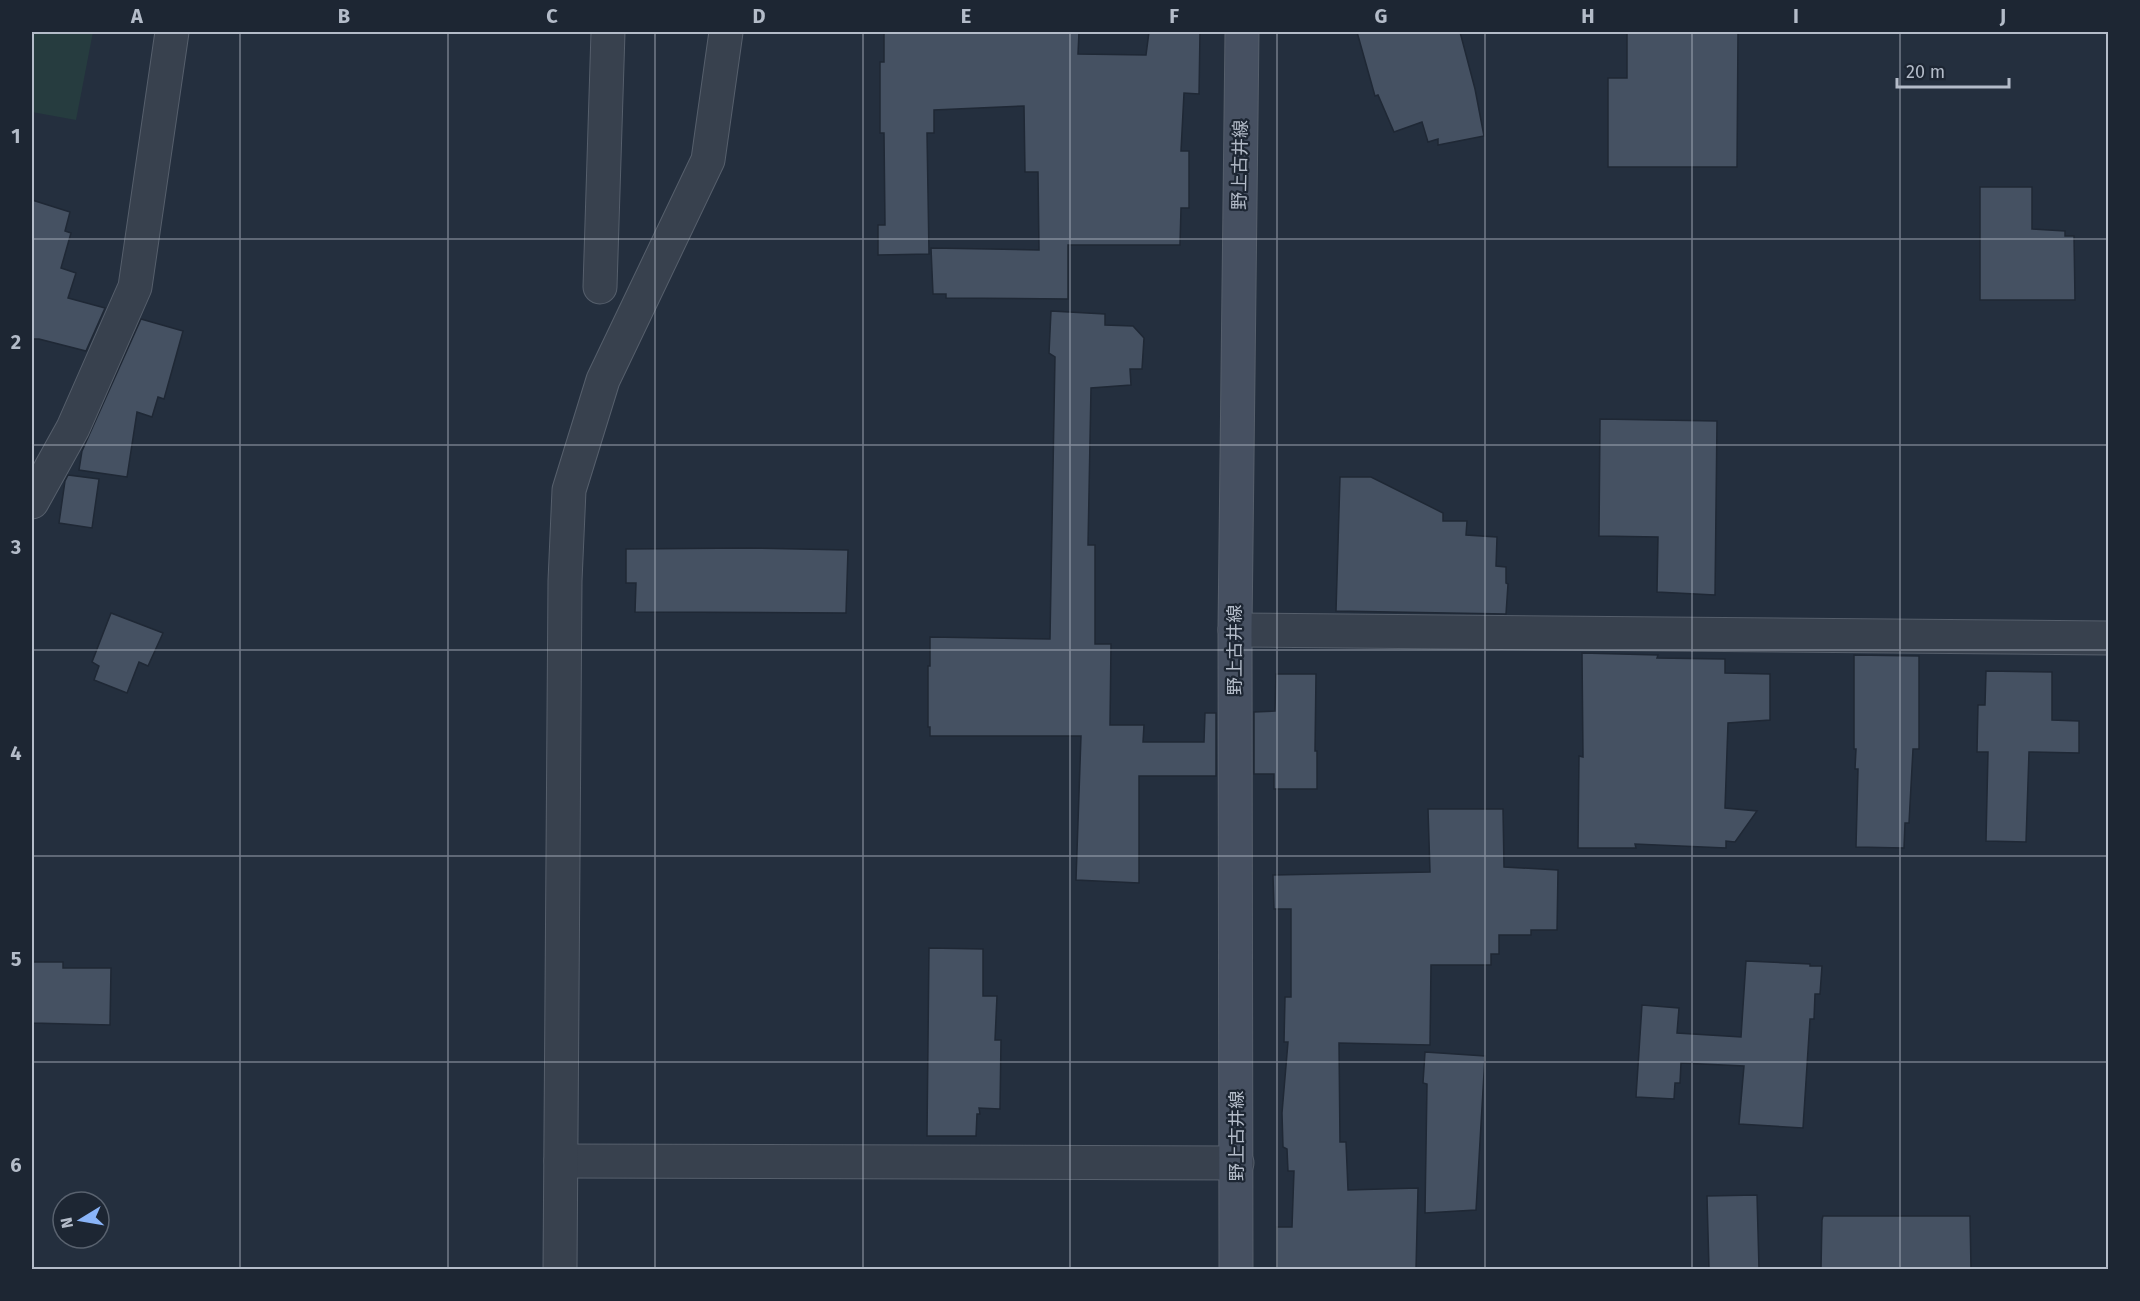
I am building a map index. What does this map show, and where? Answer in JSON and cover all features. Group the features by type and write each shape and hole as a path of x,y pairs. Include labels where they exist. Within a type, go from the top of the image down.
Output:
{"main road":[{"name":"野上古井線","path":"1236,1269 1235,630 1242,32"}],"street":[{"path":"32,502 73,428 135,287 172,32"},
{"path":"600,286 608,32"},
{"path":"560,1269 565,593 569,490 603,380 708,160 726,32"},
{"path":"1235,630 2109,638"},
{"path":"561,1161 1237,1163"}],"green space":[{"path":"32,32 93,32 76,120 32,112"}],"building":[{"path":"884,32 1079,32 1078,54 1146,55 1149,32 1200,32 1199,94 1184,93 1181,151 1189,151 1189,208 1181,208 1180,245 1068,245 1068,299 946,298 946,294 933,294 931,248 1039,250 1038,172 1025,172 1024,106 934,110 934,133 927,133 929,254 878,255 878,225 885,225 884,133 880,133 880,62 884,62"},
{"path":"1357,32 1460,32 1484,136 1438,145 1438,139 1428,142 1422,122 1394,132 1378,95 1375,96"},
{"path":"1627,32 1738,32 1737,167 1608,167 1608,78 1627,78"},
{"path":"1980,187 2032,187 2032,229 2065,231 2065,236 2074,236 2075,300 1980,300"},
{"path":"32,200 70,212 65,231 71,233 61,268 76,273 68,298 105,308 86,351 32,339"},
{"path":"1051,311 1105,314 1105,325 1133,326 1144,338 1142,369 1130,369 1131,385 1091,388 1088,545 1095,545 1095,644 1111,644 1110,725 1144,725 1143,742 1204,742 1205,713 1216,713 1216,776 1139,776 1139,883 1076,880 1081,736 930,736 930,727 928,727 930,637 1050,639 1055,357 1049,353"},
{"path":"141,319 183,331 164,399 158,397 152,417 137,412 127,477 79,470 82,451"},
{"path":"1600,419 1717,421 1715,595 1657,592 1658,537 1599,536"},
{"path":"68,475 99,479 92,528 59,523 65,481"},
{"path":"1340,477 1371,477 1443,513 1443,521 1467,521 1466,535 1497,537 1496,566 1506,567 1506,583 1508,584 1506,614 1336,611"},
{"path":"626,549 848,550 846,613 635,612 636,583 626,583"},
{"path":"111,613 163,633 148,666 139,662 127,693 94,680 99,666 92,662"},
{"path":"1582,653 1658,655 1657,658 1725,659 1725,673 1770,674 1770,720 1728,723 1725,808 1757,811 1735,842 1726,841 1726,848 1635,844 1636,848 1578,848 1579,756 1583,757"},
{"path":"1854,655 1919,656 1919,749 1913,749 1909,823 1905,823 1904,848 1856,847 1858,769 1855,769 1856,749 1854,749"},
{"path":"1986,671 2052,672 2052,720 2079,721 2079,753 2029,752 2026,842 1986,841 1988,752 1977,752 1978,705 1985,705"},
{"path":"1276,674 1316,674 1317,789 1274,789 1274,774 1254,774 1254,712 1275,711"},
{"path":"1428,809 1503,809 1504,867 1558,870 1557,930 1531,930 1531,935 1499,935 1499,954 1491,954 1491,965 1431,965 1430,1045 1339,1043 1340,1142 1346,1142 1348,1190 1418,1188 1416,1269 1277,1269 1277,1227 1292,1227 1294,1171 1288,1171 1287,1149 1283,1147 1282,1113 1288,1042 1284,1042 1285,997 1291,997 1291,909 1274,909 1273,875 1430,872"},
{"path":"929,948 983,949 983,996 997,996 995,1040 1001,1040 1000,1109 979,1108 976,1136 927,1136"},
{"path":"1746,961 1822,966 1820,994 1815,994 1814,1019 1810,1019 1803,1128 1739,1124 1744,1066 1681,1063 1680,1083 1675,1083 1674,1099 1636,1097 1642,1005 1679,1008 1677,1033 1741,1037"},
{"path":"32,962 63,962 63,968 111,968 110,1025 32,1023"},
{"path":"1425,1052 1485,1056 1476,1210 1425,1213 1427,1084 1423,1083"},
{"path":"1757,1195 1759,1269 1709,1269 1707,1196"},
{"path":"1823,1216 1970,1216 1971,1269 1821,1269"}]}
